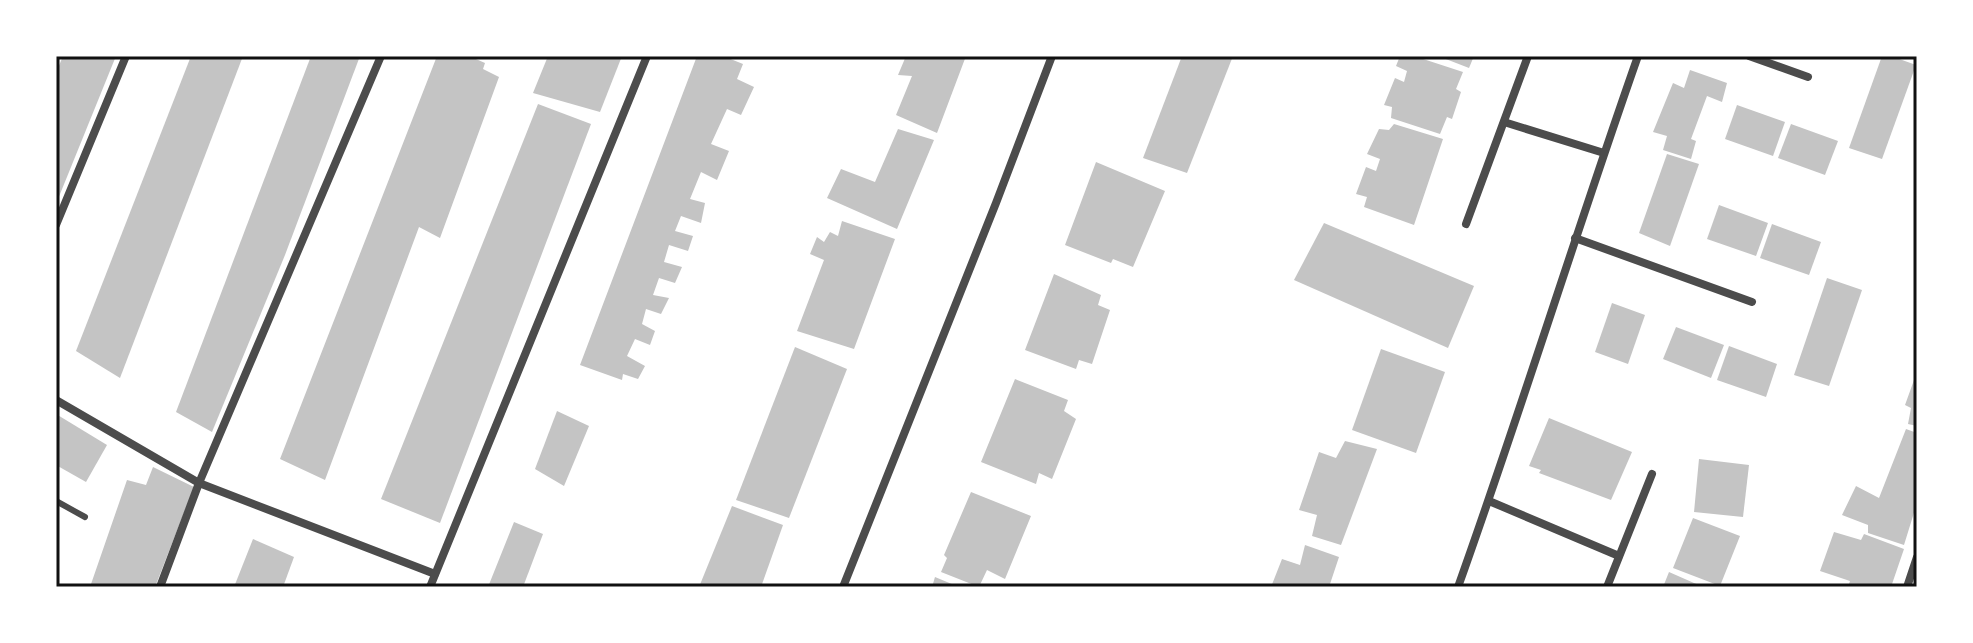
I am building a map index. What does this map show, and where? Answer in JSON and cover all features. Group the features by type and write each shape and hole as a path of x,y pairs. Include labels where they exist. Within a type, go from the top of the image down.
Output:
{"street":[{"path":"56,225 126,56"},
{"path":"160,587 199,483 381,56"},
{"path":"430,587 647,56"},
{"path":"843,587 1052,56"},
{"path":"1466,224 1528,56"},
{"path":"1458,587 1638,56"},
{"path":"1749,56 1808,77"},
{"path":"1504,122 1604,153"},
{"path":"1575,238 1752,302"},
{"path":"56,400 199,483 435,574"},
{"path":"1607,587 1652,474"},
{"path":"1489,501 1619,556"},
{"path":"1907,587 1917,557"}],"lane":[{"path":"56,501 85,517"}],"building":[{"path":"63,56 116,56 56,204 56,73"},
{"path":"191,56 243,56 120,378 76,351"},
{"path":"311,56 360,56 285,255 212,432 176,412"},
{"path":"437,56 469,56 485,63 483,69 499,77 440,238 419,227 325,480 280,459"},
{"path":"548,56 622,56 600,112 533,93"},
{"path":"697,56 723,56 743,64 737,79 754,87 741,115 727,109 711,144 729,151 717,180 701,172 690,199 705,203 701,223 681,216 675,231 693,236 688,251 669,245 664,262 682,267 675,283 659,278 653,295 669,298 661,314 646,309 642,324 655,331 650,345 635,339 627,356 645,366 638,379 623,374 622,380 580,365"},
{"path":"906,56 966,56 937,133 896,115 912,76 898,75"},
{"path":"1182,56 1233,56 1187,173 1143,158"},
{"path":"1400,56 1414,56 1463,72 1456,89 1461,92 1452,119 1447,117 1440,134 1391,118 1392,107 1384,105 1395,78 1404,82 1407,71 1396,66"},
{"path":"1438,56 1474,56 1469,68"},
{"path":"1882,56 1916,65 1882,159 1849,148"},
{"path":"1690,70 1727,83 1722,102 1707,96 1691,139 1696,141 1691,159 1663,150 1667,136 1653,132 1673,83 1684,88"},
{"path":"538,104 591,124 440,523 381,499"},
{"path":"1737,105 1785,122 1773,156 1725,139"},
{"path":"1394,124 1443,139 1414,225 1364,207 1367,197 1356,194 1366,167 1376,171 1380,159 1367,154 1379,129 1389,130"},
{"path":"1791,124 1838,141 1825,175 1778,158"},
{"path":"898,129 934,140 897,229 827,198 841,169 875,182"},
{"path":"1667,154 1699,164 1670,246 1639,233"},
{"path":"1096,162 1165,191 1133,267 1113,259 1111,263 1065,245"},
{"path":"1719,205 1768,223 1756,256 1707,239"},
{"path":"842,221 895,239 854,349 797,331 824,260 810,254 817,237 824,242 830,232 838,236"},
{"path":"1324,223 1474,286 1448,348 1294,280"},
{"path":"1772,224 1821,242 1809,275 1760,258"},
{"path":"1054,274 1101,295 1098,305 1110,310 1092,364 1079,360 1076,369 1025,350"},
{"path":"1827,278 1862,290 1829,386 1794,375"},
{"path":"1612,303 1645,315 1628,364 1595,352"},
{"path":"1676,327 1724,345 1711,378 1663,359"},
{"path":"1729,346 1777,364 1766,397 1717,380"},
{"path":"795,347 847,369 789,518 736,500"},
{"path":"1381,349 1445,372 1416,453 1352,430"},
{"path":"1015,379 1068,400 1064,411 1076,419 1052,479 1039,473 1036,484 981,462"},
{"path":"1914,380 1917,381 1917,426 1908,424 1911,408 1905,405"},
{"path":"557,411 589,426 564,486 535,469"},
{"path":"56,414 107,445 86,482 56,465"},
{"path":"1549,418 1632,452 1611,500 1539,473 1541,470 1529,466"},
{"path":"1906,429 1917,433 1917,503 1904,545 1868,533 1868,525 1842,515 1856,486 1879,498"},
{"path":"1345,441 1377,449 1341,545 1312,536 1317,515 1299,510 1319,452 1336,458"},
{"path":"1699,459 1749,465 1743,517 1694,512"},
{"path":"153,467 194,487 155,587 90,587 127,480 146,485"},
{"path":"971,492 1031,516 1005,579 987,570 979,587 941,572 947,558 944,555"},
{"path":"732,506 783,525 761,587 699,587"},
{"path":"1693,518 1740,536 1720,586 1673,568"},
{"path":"514,522 543,534 523,587 488,587"},
{"path":"1834,532 1861,540 1864,534 1904,549 1891,587 1848,587 1850,581 1820,571"},
{"path":"253,539 294,557 283,587 234,587"},
{"path":"1305,545 1339,557 1329,587 1271,587 1282,559 1300,565"},
{"path":"1669,572 1694,583 1704,587 1663,587"},
{"path":"935,577 959,587 932,587"}]}
